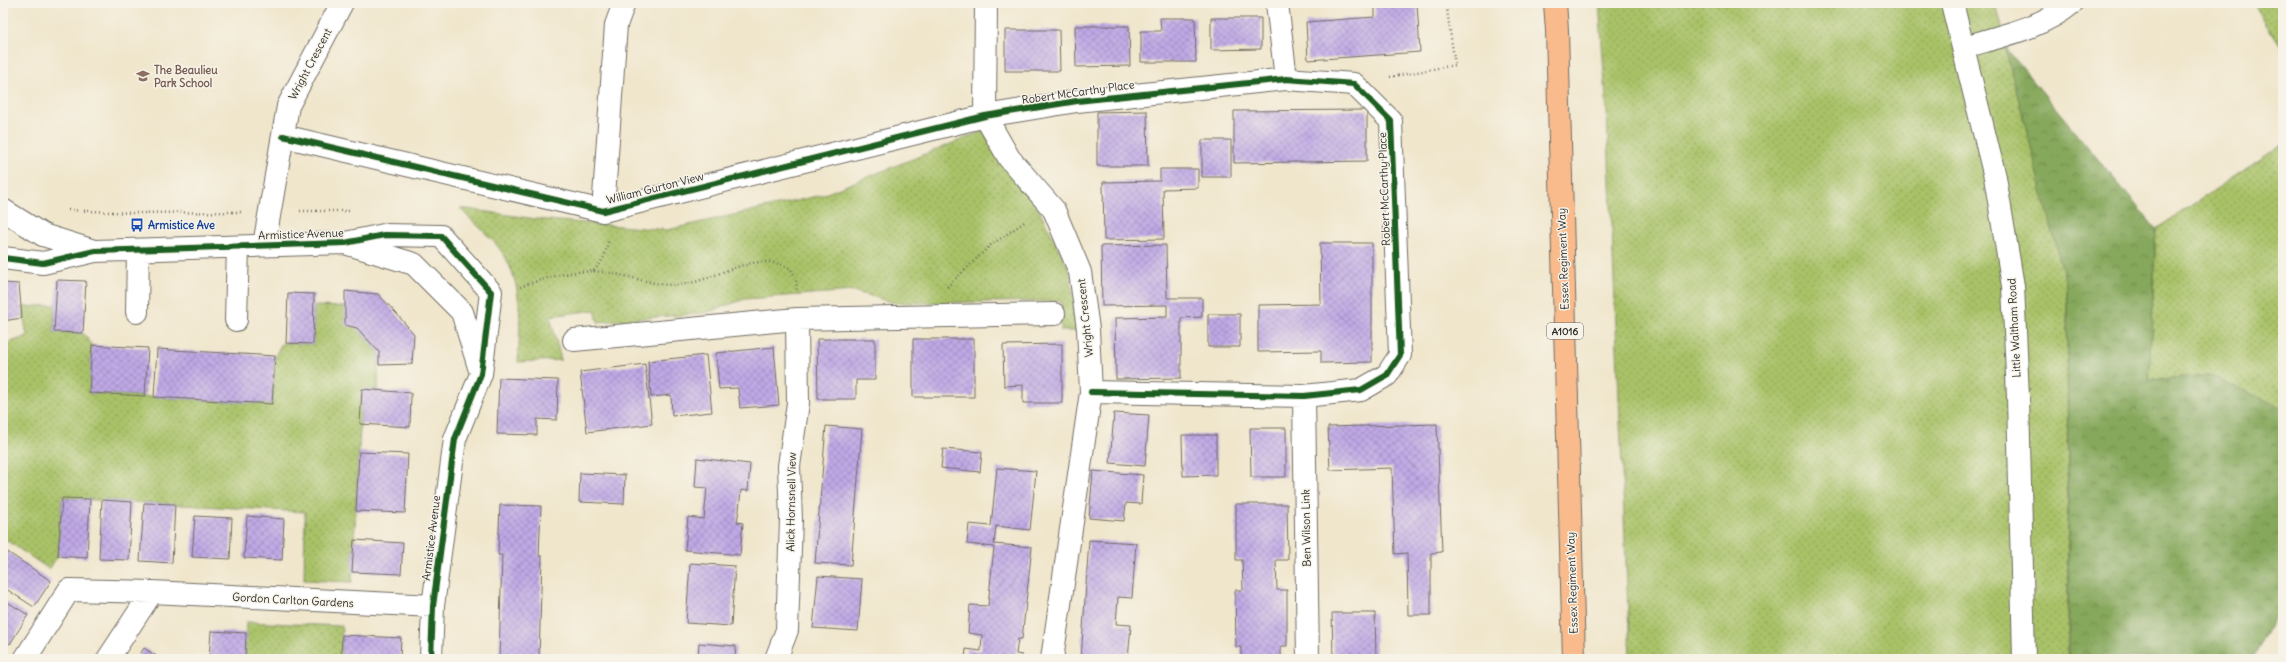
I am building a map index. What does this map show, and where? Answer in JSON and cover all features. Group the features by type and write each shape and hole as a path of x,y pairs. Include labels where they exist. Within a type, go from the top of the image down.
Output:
{"main road":[{"name":"Essex Regiment Way","path":"1555,3 1557,30 1574,659"}],"street":[{"name":"Wright Crescent","path":"264,245 288,106 342,3"},
{"name":"William Gurton View","path":"603,211 616,25 624,3"},
{"path":"985,116 986,3"},
{"path":"1277,3 1286,79"},
{"name":"Little Waltham Road","path":"1952,3 1995,177 2013,286 2018,397 2024,659"},
{"path":"1964,47 2023,30 2062,11 2072,3"},
{"name":"Robert McCarthy Place","path":"985,116 1077,101 1286,79 1354,84 1391,121 1400,355 1387,375 1361,390 1304,396 1091,392"},
{"name":"Wright Crescent","path":"985,116 1009,158 1054,210 1080,272 1088,329 1091,392 1052,659"},
{"name":"William Gurton View","path":"283,136 603,211 985,116"},
{"name":"Armistice Avenue","path":"3,210 43,235 95,251"},
{"name":"Armistice Avenue","path":"3,258 43,263 95,251 138,251 345,243 384,236 441,236 490,292 481,374 455,439 433,606 431,659"},
{"name":"Armistice Avenue","path":"345,243 414,264 462,312 481,374"},
{"path":"236,320 238,247"},
{"path":"137,312 138,251"},
{"path":"574,340 797,319 1054,314"},
{"name":"Alick Hornsnell View","path":"776,659 788,630 791,520 789,466 798,403 797,319"},
{"name":"Ben Wilson Link","path":"1304,396 1308,659"},
{"name":"Gordon Carlton Gardens","path":"25,659 69,590 152,592 433,606"},
{"path":"108,659 152,592"}],"path":[{"path":"1354,84 1455,66 1446,3"},
{"path":"940,316 939,297 952,281 991,245 1049,205"},
{"path":"594,271 604,257 610,231"},
{"path":"518,288 562,273 594,271 620,275 648,282 675,285 702,281 748,264 770,262 790,268 796,278 797,319"}],"green space":[{"path":"1599,3 1996,3 2067,287 2068,659 1630,659 1607,113"},
{"path":"2252,3 2283,3 2283,50"},
{"path":"2005,47 2156,229 2149,380 2209,375 2283,408 2283,604 2252,659 2069,659 2067,287"},
{"path":"983,131 1039,210 1069,269 1079,331 1061,331 1061,301 895,303 853,291 745,299 705,313 598,322 595,310 550,316 561,360 518,362 520,320 514,278 509,265 498,246 460,208 536,219 667,230 822,195"},
{"path":"2283,144 2283,408 2209,375 2149,380 2156,229"},
{"path":"55,305 54,332 83,333 92,345 89,393 272,404 275,356 282,343 313,344 314,306 345,307 357,328 379,352 378,390 362,390 352,582 304,580 305,512 62,498 58,556 49,569 6,540 3,544 3,345 27,336 22,307"},
{"path":"246,622 342,626 341,659 245,659"}],"building":[{"path":"1375,3 1417,3 1420,52 1308,60 1306,22 1375,17"},
{"path":"1160,18 1195,18 1196,62 1141,62 1141,31 1161,31"},
{"path":"1211,18 1261,18 1261,49 1211,50"},
{"path":"1075,26 1129,26 1130,66 1076,67"},
{"path":"1005,30 1059,30 1060,71 1005,71"},
{"path":"1367,110 1367,161 1234,163 1234,111"},
{"path":"1147,111 1148,166 1097,166 1097,112"},
{"path":"1202,140 1231,140 1231,177 1202,177"},
{"path":"1160,169 1198,169 1198,188 1163,189 1164,239 1104,240 1103,182 1160,181"},
{"path":"1320,243 1372,243 1372,362 1321,363 1321,351 1258,352 1258,305 1321,304"},
{"path":"1166,245 1167,298 1202,298 1202,317 1181,318 1181,378 1116,379 1115,318 1167,317 1167,305 1102,306 1101,246"},
{"path":"57,280 86,281 83,333 54,332"},
{"path":"3,283 19,284 22,318 3,321"},
{"path":"345,291 378,294 396,313 414,334 412,364 379,365 379,352 357,328 345,325"},
{"path":"288,293 314,294 313,344 286,343"},
{"path":"1208,314 1240,314 1240,347 1208,347"},
{"path":"817,339 875,339 875,380 856,380 856,399 818,399"},
{"path":"913,339 974,339 974,397 913,397"},
{"path":"1062,344 1062,403 1023,403 1023,385 1004,386 1003,345"},
{"path":"92,345 148,348 145,396 89,393"},
{"path":"774,347 779,405 740,408 738,388 719,389 716,353"},
{"path":"157,349 275,356 272,404 154,397"},
{"path":"706,355 712,412 672,416 671,395 651,397 648,361"},
{"path":"645,364 652,424 587,432 580,372"},
{"path":"499,378 558,380 557,420 537,419 537,435 497,434"},
{"path":"362,389 411,393 410,427 360,424"},
{"path":"1114,413 1149,415 1145,466 1110,463"},
{"path":"1437,424 1442,552 1431,553 1431,615 1408,615 1407,553 1395,554 1392,468 1330,470 1328,427"},
{"path":"826,426 862,429 851,565 815,563"},
{"path":"1250,428 1286,428 1286,477 1251,477"},
{"path":"1182,435 1216,435 1216,475 1183,476"},
{"path":"943,449 982,452 980,472 941,468"},
{"path":"359,452 408,454 405,513 356,511"},
{"path":"697,458 750,464 748,491 741,490 737,522 743,523 740,555 685,550 688,517 704,519 707,488 695,487"},
{"path":"997,468 1036,471 1030,530 996,526 994,544 1032,547 1022,639 1018,639 1016,654 1022,655 1021,659 965,659 966,649 981,651 982,635 968,633 970,605 988,606 994,547 967,544 969,524 991,526"},
{"path":"1093,471 1143,475 1141,504 1126,503 1124,521 1089,518"},
{"path":"580,473 625,475 624,504 579,502"},
{"path":"62,498 90,499 87,558 58,556"},
{"path":"102,500 132,502 129,560 99,559"},
{"path":"144,503 175,504 172,563 140,561"},
{"path":"1236,504 1287,504 1288,560 1276,560 1277,590 1287,590 1287,646 1281,646 1281,659 1241,659 1241,647 1236,647 1235,590 1243,590 1242,560 1236,560"},
{"path":"500,505 541,506 539,556 542,556 539,659 499,659 502,555 498,555"},
{"path":"195,516 232,518 230,559 192,557"},
{"path":"247,516 284,519 282,560 244,558"},
{"path":"354,540 403,543 401,574 352,572"},
{"path":"1089,540 1136,543 1132,598 1118,597 1116,624 1131,625 1128,659 1081,659"},
{"path":"3,549 51,581 34,607 3,587"},
{"path":"690,563 735,566 731,626 686,623"},
{"path":"818,576 862,579 858,631 813,628"},
{"path":"3,599 28,615 10,644 3,639"},
{"path":"1332,613 1375,613 1376,659 1333,659"},
{"path":"211,631 246,633 245,659 209,659"},
{"path":"342,635 401,638 400,659 341,659"},
{"path":"699,643 736,646 735,659 698,659"},
{"path":"144,648 161,659 137,659"}],"cycle path":[{"path":"283,136 603,211 985,116 1077,101 1286,79 1354,84 1391,121 1400,355 1387,375 1361,390 1304,396 1091,392"},
{"path":"3,258 43,263 95,251 345,243 384,235 441,236 491,292 481,374 455,439 433,606 431,659"}],"place":[{"name":"The Beaulieu Park School","path":"143,76"},
{"name":"Armistice Ave","path":"137,225"}]}
